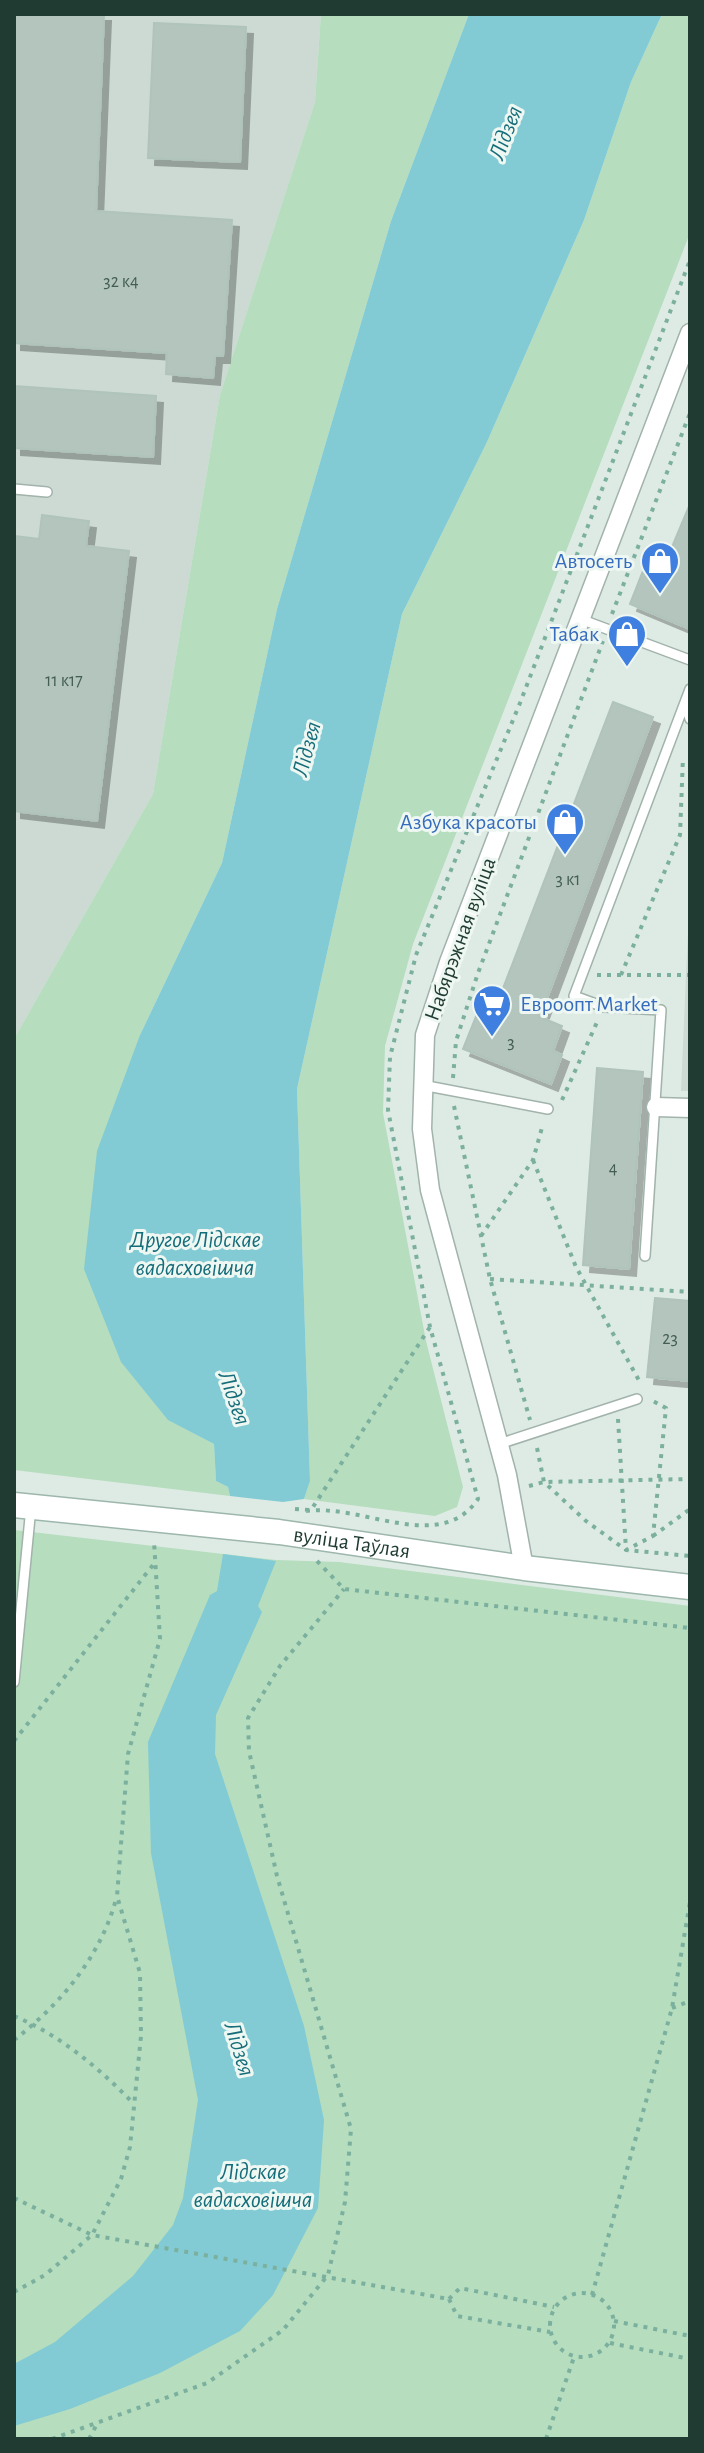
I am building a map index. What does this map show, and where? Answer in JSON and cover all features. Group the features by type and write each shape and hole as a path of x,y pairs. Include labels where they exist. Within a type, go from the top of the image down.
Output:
{"main road":[{"name":"вуліца Таўлая","path":"22,1506 225,1526 287,1523 524,1568 690,1587"}],"street":[{"name":"Набярэжная вуліца","path":"524,1568 499,1444 430,1190 422,1129 425,1035 437,996 690,333"},
{"path":"656,1107 690,1108"}],"lane":[{"path":"14,489 47,492"},
{"path":"580,619 690,660"},
{"path":"645,1256 661,1010 604,1007 574,996 690,689"},
{"path":"685,703 690,719"},
{"path":"422,1085 548,1109"},
{"path":"499,1444 637,1399"},
{"path":"14,1682 22,1506"}],"path":[{"path":"690,413 478,973 456,1041 451,1090 490,1279 534,1433 544,1482 586,1521 626,1550 690,1556"},
{"path":"621,975 680,835 683,747"},
{"path":"582,976 690,975"},
{"path":"481,1236 533,1160 548,1109 561,1101 604,1007"},
{"path":"533,1160 576,1267 590,1287 641,1385"},
{"path":"490,1279 690,1292"},
{"path":"287,1523 311,1510 430,1327"},
{"path":"617,1406 626,1550"},
{"path":"653,1536 666,1408"},
{"path":"527,1486 544,1482 690,1479"},
{"path":"311,1510 439,1527 467,1516 478,1499"},
{"path":"626,1550 653,1536 690,1509"},
{"path":"14,2040 34,2025 81,1973 109,1927 117,1896 128,1754 160,1639 153,1565 154,1536"},
{"path":"305,1558 320,1562 344,1589 690,1628"},
{"path":"14,1741 153,1565"},
{"path":"52,2439 207,2383 283,2330 328,2275 345,2202 351,2129 277,1876 249,1751 248,1718 280,1666 344,1589"},
{"path":"14,2292 45,2275 92,2235 121,2179 130,2147 141,2036 140,1973 117,1896"},
{"path":"592,2295 672,2008 690,1902"},
{"path":"672,2008 690,2001"},
{"path":"14,2016 34,2025 88,2061 134,2105"},
{"path":"14,2198 92,2235 449,2299"},
{"path":"449,2299 460,2288 554,2307"},
{"path":"571,2294 592,2295 607,2305 614,2321 610,2343 594,2355 574,2357 558,2348 550,2332 554,2307 571,2294"},
{"path":"449,2299 457,2316 550,2332"},
{"path":"614,2321 690,2336"},
{"path":"610,2343 690,2358"},
{"path":"546,2439 574,2357"},
{"path":"89,2439 97,2424"}],"shaded area":[{"path":"14,14 321,14 315,102 220,395 153,794 14,1039"},
{"path":"690,891 690,1091 681,1091 686,975"}],"green space":[{"path":"321,14 469,14 391,221 277,609 222,863 140,1035 169,1420 214,1444 216,1481 228,1487 230,1496 14,1470 14,1039 153,794 220,395 315,102"},
{"path":"662,14 690,14 690,233 413,944 385,1046 383,1113 426,1341 463,1487 457,1507 435,1516 304,1499 310,1481 297,1089 402,614 487,442 584,220 631,82"},
{"path":"14,1530 276,1560 339,1562 690,1606 690,2439 14,2439"}],"water":[{"name":"Другое Лідскае вадасховішча","path":"469,14 662,14 631,82 584,220 487,442 402,614 297,1089 310,1481 304,1499 283,1502 230,1496 228,1487 216,1481 214,1444 168,1420 121,1362 84,1269 97,1151 140,1035 222,863 277,609 391,221"},
{"name":"Лідскае вадасховішча","path":"223,1554 276,1561 258,1606 262,1612 216,1715 215,1754 304,2026 324,2120 318,2208 273,2295 240,2331 160,2373 70,2409 14,2426 14,2364 55,2342 133,2276 173,2225 183,2198 198,2100 151,1853 148,1742 210,1595 217,1591"}],"building":[{"path":"14,14 104,14 96,211 232,220 223,356 215,356 213,378 166,374 167,353 14,343"},
{"path":"154,23 246,27 240,162 148,158"},
{"path":"14,386 156,396 153,457 14,448"},
{"path":"690,504 690,629 630,604 650,553 667,559"},
{"path":"42,515 89,521 86,546 129,551 97,821 14,811 14,536 39,539"},
{"path":"613,702 653,717 540,1017 562,1026 553,1051 562,1055 551,1084 463,1049 483,999 497,1004"},
{"path":"597,1068 643,1072 629,1269 583,1265"},
{"path":"655,1298 690,1301 690,1381 647,1377"}],"place":[{"name":"Автосеть","path":"660,595"},
{"name":"Табак","path":"627,668"},
{"name":"Азбука красоты","path":"565,856"},
{"name":"Евроопт Market","path":"492,1038"}],"water label":[{"name":"Лідзея","path":"506,133"},
{"name":"Лідзея","path":"307,749"},
{"name":"Лідзея","path":"234,1398"},
{"name":"Лідзея","path":"239,2049"}]}
